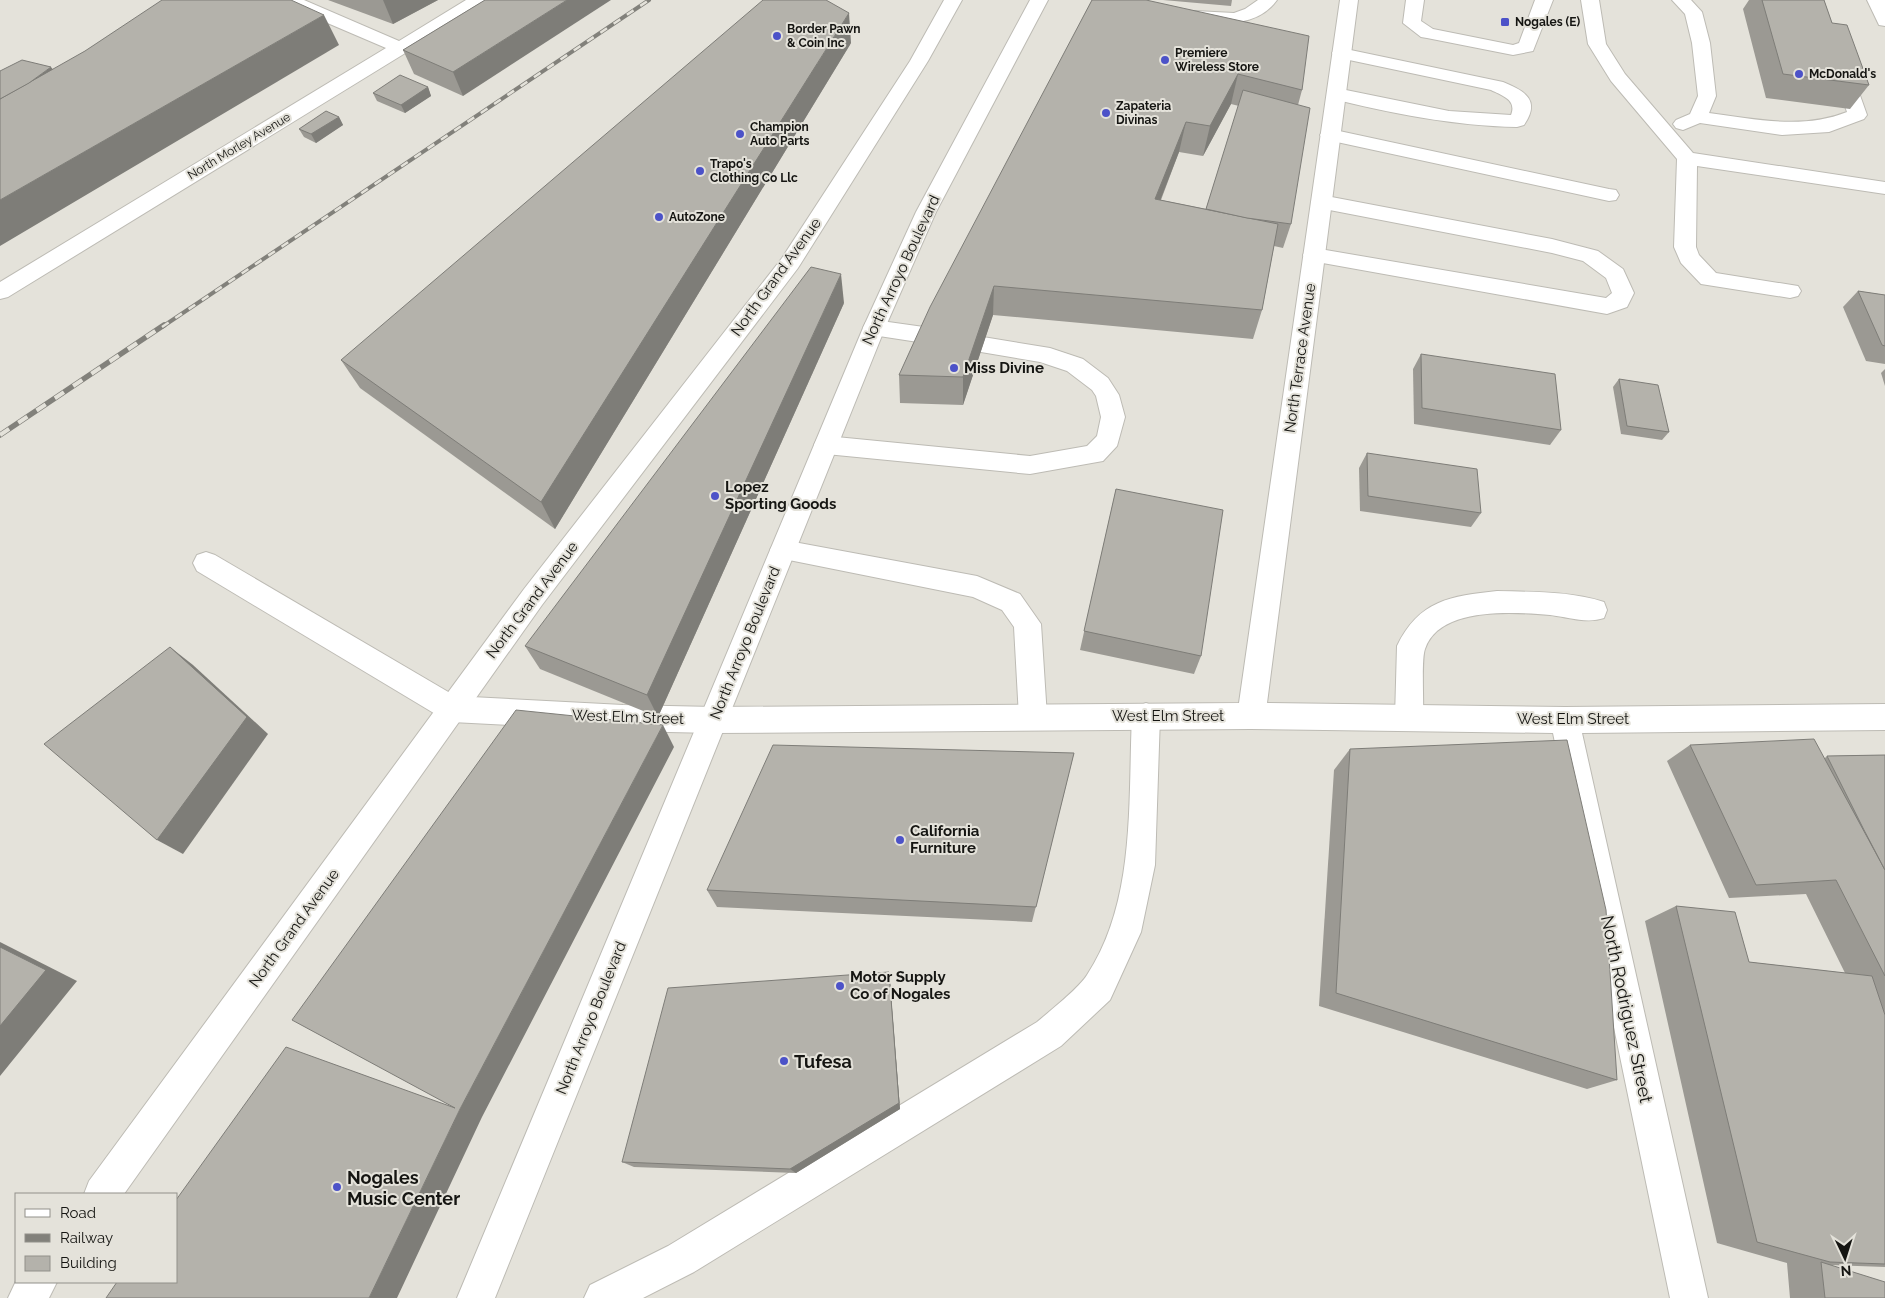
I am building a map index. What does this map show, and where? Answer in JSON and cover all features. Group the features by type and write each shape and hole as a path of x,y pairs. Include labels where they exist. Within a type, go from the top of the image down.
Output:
{"street":[{"path":"288,0 401,48"},
{"name":"North Morley Avenue","path":"0,292 478,0"},
{"name":"North Grand Avenue","path":"103,1193 533,597 790,262 919,61 953,0"},
{"name":"North Arroyo Boulevard","path":"476,1298 874,328 926,212 1013,51 1038,0"},
{"path":"1178,14 1225,19 1244,17 1256,12 1268,0"},
{"name":"North Terrace Avenue","path":"1252,716 1348,0"},
{"path":"1415,0 1412,24 1418,29 1427,33 1514,50 1527,47 1544,0"},
{"path":"1590,0 1597,44 1618,77 1687,158 1685,247 1689,258 1709,279 1762,285 1790,291"},
{"path":"1681,0 1693,12 1701,43 1707,96 1698,117"},
{"path":"1876,0 1885,21"},
{"path":"1336,94 1471,119 1502,122 1516,121 1522,114 1523,106 1520,99 1512,93 1496,86 1341,52"},
{"path":"1664,130 1698,117 1782,129 1829,126 1857,114 1836,52"},
{"path":"1330,135 1609,195"},
{"path":"1687,158 1885,188"},
{"path":"1314,255 1607,306 1619,302 1623,293 1615,274 1590,256 1552,246 1321,202"},
{"path":"874,328 931,336"},
{"path":"826,445 1030,466 1094,454 1108,440 1113,417 1107,395 1100,384 1075,366 1042,354 983,345"},
{"path":"783,550 977,587 1011,602 1027,624 1033,717"},
{"path":"206,563 452,710"},
{"path":"1409,718 1411,646 1429,621 1459,606 1498,602 1550,604 1594,610"},
{"name":"West Elm Street","path":"452,710 714,720 1146,716 1565,720 1885,717"},
{"path":"603,1298 681,1259 1049,1034 1098,988 1125,932 1140,865 1146,716"},
{"name":"North Rodriguez Street","path":"1565,720 1689,1298"},
{"path":"27,1298 37,1283"}],"building":[{"path":"162,0 291,0 324,15 0,200 0,99 85,51"},
{"path":"485,0 567,0 453,72 403,50"},
{"path":"763,0 826,0 849,13 541,502 341,360"},
{"path":"1092,0 1146,0 1309,36 1302,90 1238,74 1210,126 1186,122 1155,199 1278,224 1262,310 994,286 963,377 899,375 930,307"},
{"path":"1762,0 1824,0 1832,23 1847,25 1869,85 1783,74"},
{"path":"22,60 51,67 29,83 0,99 0,71"},
{"path":"400,75 428,87 401,105 373,93"},
{"path":"1243,90 1310,108 1291,224 1247,218 1206,209"},
{"path":"326,111 339,117 311,134 299,129"},
{"path":"811,267 841,274 647,695 525,646"},
{"path":"1858,291 1885,295 1885,346 1882,345"},
{"path":"1421,354 1555,374 1561,430 1422,408"},
{"path":"1619,379 1658,385 1669,432 1627,426"},
{"path":"1367,453 1477,469 1481,513 1368,496"},
{"path":"1116,489 1223,510 1201,656 1084,631"},
{"path":"170,647 247,717 157,840 44,744"},
{"path":"516,710 663,725 460,1109 369,1298 106,1298 116,1283 178,1283 178,1197 286,1047 455,1108 292,1020"},
{"path":"1814,739 1885,870 1885,976 1836,880 1756,885 1690,745"},
{"path":"1567,740 1606,910 1617,1080 1336,993 1350,749"},
{"name":"California Furniture","path":"773,745 1074,753 1036,907 707,890"},
{"path":"1885,755 1885,870 1827,756"},
{"path":"1676,906 1735,912 1749,962 1872,976 1885,1015 1885,1264 1830,1262 1757,1242"},
{"path":"0,947 46,970 0,1026"},
{"path":"889,972 899,1103 790,1169 622,1162 668,988"},
{"path":"1821,1262 1885,1282 1885,1298 1825,1298"}],"railway":[{"path":"162,327 649,0"},
{"path":"0,435 164,325"}],"place":[{"name":"Nogales (E)","path":"1505,22"},
{"name":"Border Pawn & Coin Inc","path":"777,36"},
{"name":"Premiere Wireless Store","path":"1165,60"},
{"name":"McDonald's","path":"1799,74"},
{"name":"Zapateria Divinas","path":"1106,113"},
{"name":"Champion Auto Parts","path":"740,134"},
{"name":"Trapo's Clothing Co Llc","path":"700,171"},
{"name":"AutoZone","path":"659,217"},
{"name":"Miss Divine","path":"954,368"},
{"name":"Lopez Sporting Goods","path":"715,496"},
{"name":"California Furniture","path":"900,840"},
{"name":"Motor Supply Co of Nogales","path":"840,986"},
{"name":"Tufesa","path":"784,1061"},
{"name":"Nogales Music Center","path":"337,1187"}]}
